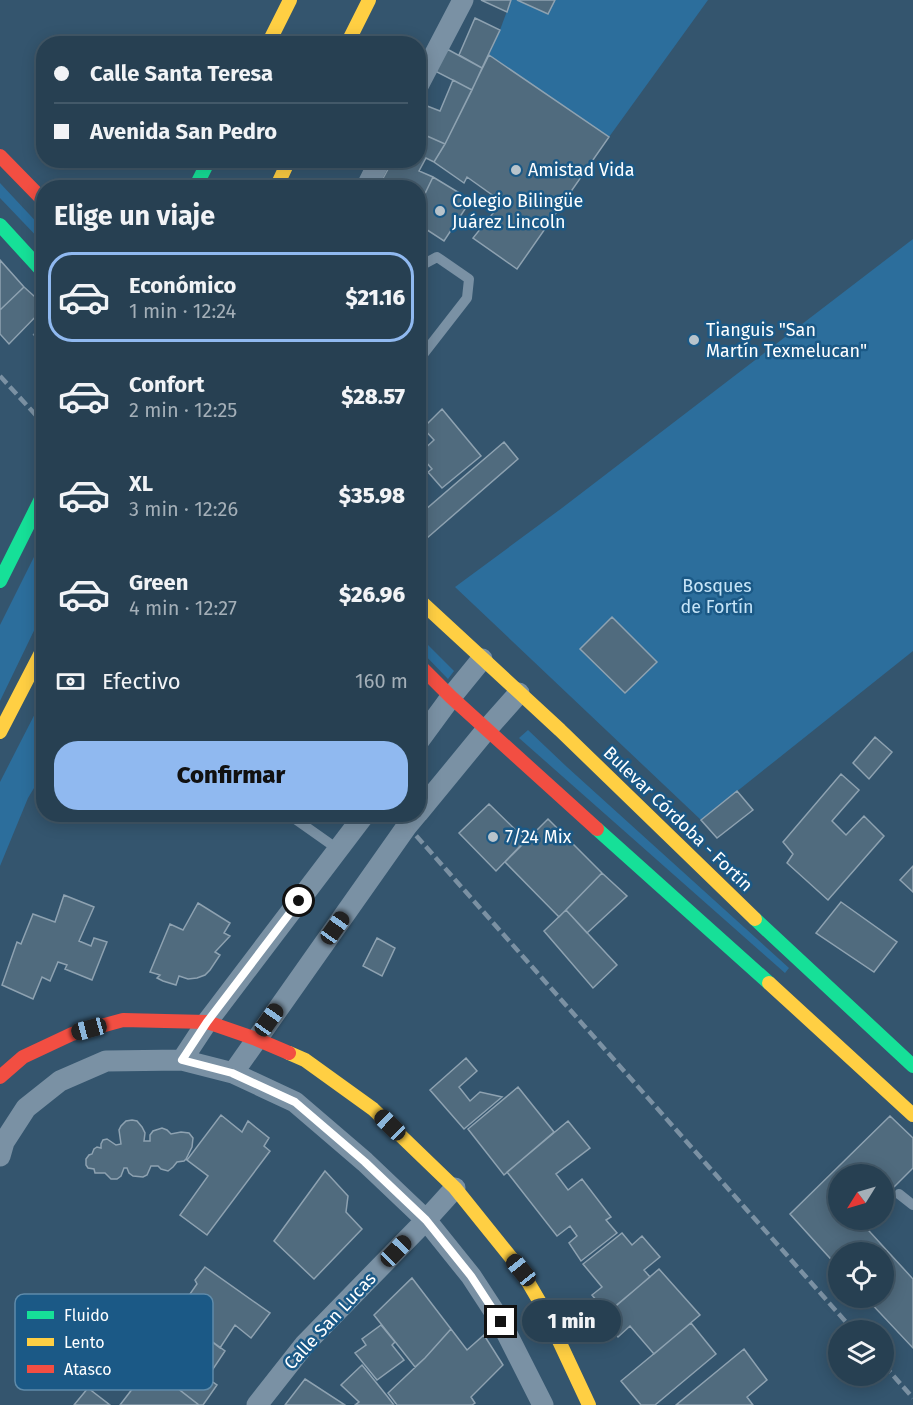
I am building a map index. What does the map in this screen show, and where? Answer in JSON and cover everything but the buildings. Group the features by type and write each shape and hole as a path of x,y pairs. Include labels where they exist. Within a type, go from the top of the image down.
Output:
{"main road":[{"path":"272,36 290,0"},
{"path":"351,36 369,0"},
{"path":"0,156 36,193"},
{"path":"0,225 36,264"},
{"path":"0,581 36,509"},
{"name":"Bulevar Córdoba - Fortín","path":"426,606 560,730 747,911 913,1066"},
{"path":"0,732 36,662"},
{"path":"426,672 913,1115"},
{"path":"0,1077 23,1058 72,1034 123,1020 207,1022 306,1060 373,1109 455,1188 521,1270 545,1311 589,1405"}],"street":[{"path":"426,71 463,0"},
{"path":"426,731 482,659"},
{"path":"426,804 519,693"},
{"path":"182,1060 207,1022 359,822"},
{"path":"232,1073 412,822"},
{"path":"0,1156 4,1142 26,1108 60,1081 106,1061 182,1060 232,1073 295,1102 365,1162 426,1220 471,1276 501,1322 543,1405"},
{"name":"Calle San Lucas","path":"257,1405 305,1344 455,1188"}],"lane":[{"path":"426,263 437,256 469,279 466,298 426,350"},
{"path":"299,822 339,850"},
{"path":"899,1194 913,1205"}],"green space":[{"path":"511,0 708,0 609,137 489,55"},
{"path":"0,183 36,222 36,236 0,198"},
{"name":"Bosques de Fortín","path":"913,239 913,651 701,820 455,587 562,508"},
{"path":"36,553 36,626 0,701 0,625"},
{"path":"426,643 454,671 448,679 426,656"},
{"path":"36,712 36,785 28,798 0,866 0,782"},
{"path":"528,730 789,968 785,973 519,738"}],"railway":[{"path":"0,376 36,415"},
{"path":"404,822 844,1320"},
{"path":"894,1376 913,1398"}],"traffic: fast":[{"path":"199,180 205,168"},
{"path":"0,225 36,264"},
{"path":"0,581 36,509"},
{"path":"597,829 769,983"},
{"path":"755,919 913,1066"}],"traffic: slow":[{"path":"272,36 290,0"},
{"path":"351,36 369,0"},
{"path":"280,180 285,168"},
{"path":"426,606 560,730 755,919"},
{"path":"0,732 36,662"},
{"path":"769,983 913,1115"},
{"path":"289,1053 305,1060 373,1109 455,1188 521,1270 545,1311 589,1405"}],"traffic: jam":[{"path":"0,156 36,193"},
{"path":"426,672 597,829"},
{"path":"0,1077 23,1057 72,1034 123,1020 207,1022 289,1053"}],"place":[{"name":"Amistad Vida","path":"516,170"},
{"name":"Colegio Bilingüe Juárez Lincoln","path":"440,211"},
{"name":"Tianguis \"San Martín Texmelucan\"","path":"694,340"},
{"name":"7/24 Mix","path":"493,837"}],"route":[{"path":"299,901 207,1022 182,1060 232,1073 295,1102 365,1162 426,1220 471,1276 501,1322"}]}
